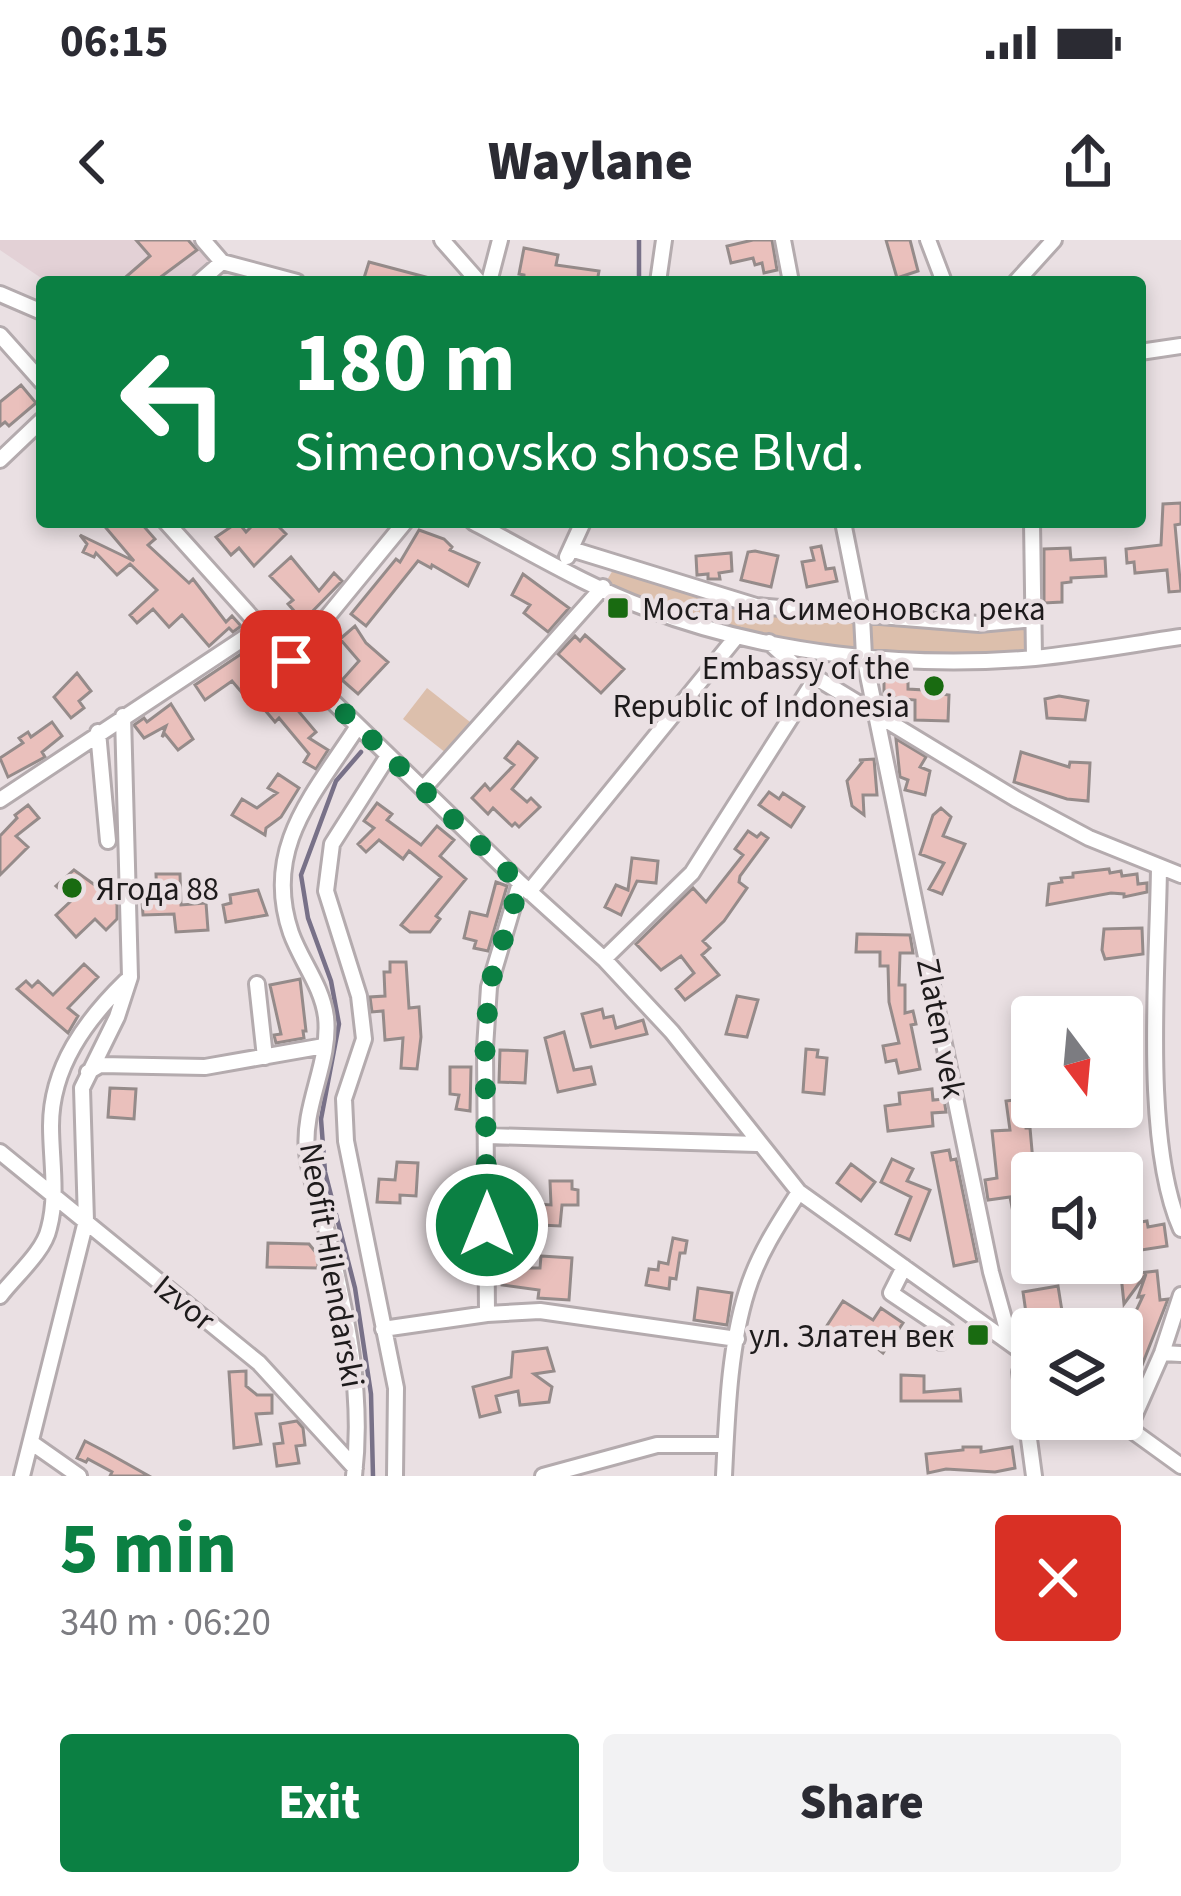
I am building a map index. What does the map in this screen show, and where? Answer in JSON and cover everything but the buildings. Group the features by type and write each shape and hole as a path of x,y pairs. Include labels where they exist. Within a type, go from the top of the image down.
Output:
{"street":[{"path":"203,240 222,262 274,276"},
{"path":"442,240 474,276"},
{"path":"491,276 500,240"},
{"path":"659,276 664,240"},
{"path":"783,240 790,276"},
{"path":"928,240 942,276"},
{"path":"1021,276 1054,240"},
{"path":"206,276 222,262"},
{"path":"0,294 36,309"},
{"path":"0,335 36,375"},
{"path":"1146,351 1181,346"},
{"path":"0,460 36,425"},
{"path":"0,437 20,440"},
{"path":"171,528 291,661 524,888 604,959 672,1032 799,1192 1011,1344"},
{"path":"291,661 400,528"},
{"path":"485,528 644,608 769,642 864,656 951,660 1034,658 1181,638"},
{"path":"563,567 580,528"},
{"path":"845,528 862,617 864,656"},
{"path":"1032,528 1034,658"},
{"path":"571,549 756,605 979,624 1034,619"},
{"path":"423,789 603,587"},
{"path":"0,800 259,628"},
{"path":"487,1314 485,1048 489,987 524,888 737,636"},
{"path":"769,642 816,678 1016,799 1089,838 1181,875"},
{"name":"Zlaten vek","path":"864,656 991,1273 1011,1344"},
{"path":"604,959 692,873 816,678"},
{"path":"22,1476 86,1221 82,1088 117,1017 130,977 124,716"},
{"name":"Neofit Hilendarski","path":"355,1472 357,1403 350,1327 307,1150 310,1099 326,1018 280,894 282,856 300,816 358,726"},
{"path":"98,732 108,842"},
{"name":"Neofit Hilendarski","path":"388,756 332,844 326,891 359,996 364,1039 344,1100 346,1141 395,1388 395,1476"},
{"path":"1159,868 1157,1087 1172,1208 1181,1229"},
{"path":"0,1296 49,1234 54,1197 51,1120 58,1079 86,1027 130,977"},
{"path":"256,984 265,1057"},
{"path":"88,1072 100,1065 206,1067 324,1046"},
{"path":"488,1136 757,1144"},
{"name":"Izvor","path":"0,1152 259,1363 355,1472"},
{"path":"724,1476 737,1339 747,1290 770,1237 799,1192"},
{"path":"904,1267 891,1292 946,1330 941,1342"},
{"path":"1143,1387 1162,1353 1181,1295"},
{"path":"383,1329 540,1311 737,1339"},
{"path":"1162,1353 1181,1354"},
{"path":"1143,1439 1181,1466"},
{"path":"1029,1440 1034,1476"},
{"path":"32,1443 79,1476"},
{"path":"543,1476 657,1445 725,1445"}],"shaded area":[{"path":"0,240 191,240 209,261 193,276 38,276 0,250"},
{"path":"617,563 756,606 862,617 1034,619 1034,658 864,656 737,636 603,587"},
{"path":"427,688 470,722 446,753 403,719"}],"waterway":[{"path":"639,240 639,276"},
{"path":"361,752 336,781 301,875 308,918 331,981 339,1024 321,1119 325,1172 355,1288 371,1394 373,1476"}],"place":[{"name":"Моста на Симеоновска река","path":"618,608"},
{"name":"Embassy of the Republic of Indonesia","path":"934,686"},
{"name":"Ягода 88","path":"72,888"},
{"name":"ул. Златен век","path":"978,1335"}],"route":[{"path":"291,661 520,884 489,987 487,1225"}]}
